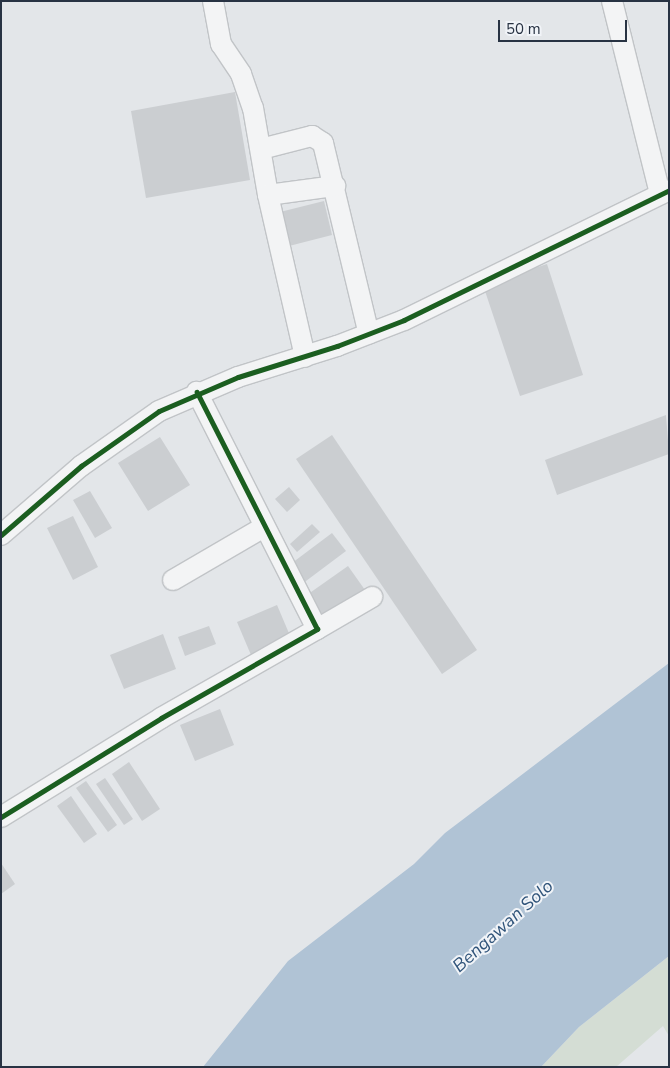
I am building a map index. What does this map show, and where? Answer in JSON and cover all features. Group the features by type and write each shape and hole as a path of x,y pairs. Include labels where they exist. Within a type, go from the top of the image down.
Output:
{"street":[{"path":"213,1 221,44 247,85 268,195 305,357"},
{"path":"1,535 113,440 159,411 197,392 369,334 448,300 664,192 612,1"},
{"path":"260,149 316,136 327,152 369,334"},
{"path":"268,195 335,186"},
{"path":"197,392 317,629"},
{"path":"173,580 264,527"},
{"path":"1,818 161,718 372,597"}],"shaded area":[{"path":"669,956 669,1036 663,1026 616,1067 541,1067 579,1027"}],"water":[{"name":"Bengawan Solo","path":"669,663 669,956 579,1027 541,1067 203,1067 288,961 414,864 445,833"}],"building":[{"path":"235,92 250,180 146,198 131,111"},
{"path":"324,201 332,235 289,246 280,212"},
{"path":"547,264 583,375 520,396 483,285"},
{"path":"666,415 669,454 557,495 545,460"},
{"path":"332,435 477,650 442,674 296,459"},
{"path":"160,437 190,485 148,511 118,463"},
{"path":"289,487 300,500 287,512 275,499"},
{"path":"90,491 112,528 95,538 73,500"},
{"path":"73,516 98,567 73,580 47,528"},
{"path":"312,524 320,532 297,552 290,544"},
{"path":"332,533 346,551 302,584 288,566"},
{"path":"348,566 365,590 321,622 304,597"},
{"path":"277,605 291,638 251,655 237,622"},
{"path":"209,626 216,644 185,656 178,637"},
{"path":"163,634 176,669 124,689 110,655"},
{"path":"220,709 234,745 195,761 180,725"},
{"path":"129,762 160,809 142,821 112,774"},
{"path":"105,778 133,819 124,825 96,784"},
{"path":"86,781 117,825 108,832 76,788"},
{"path":"71,796 97,834 84,843 57,806"},
{"path":"1,863 15,884 1,894"}],"cycle path":[{"path":"1,535 81,466 159,411 238,377 337,346 404,320 669,190"},
{"path":"1,817 161,718 317,629 197,392"}]}
